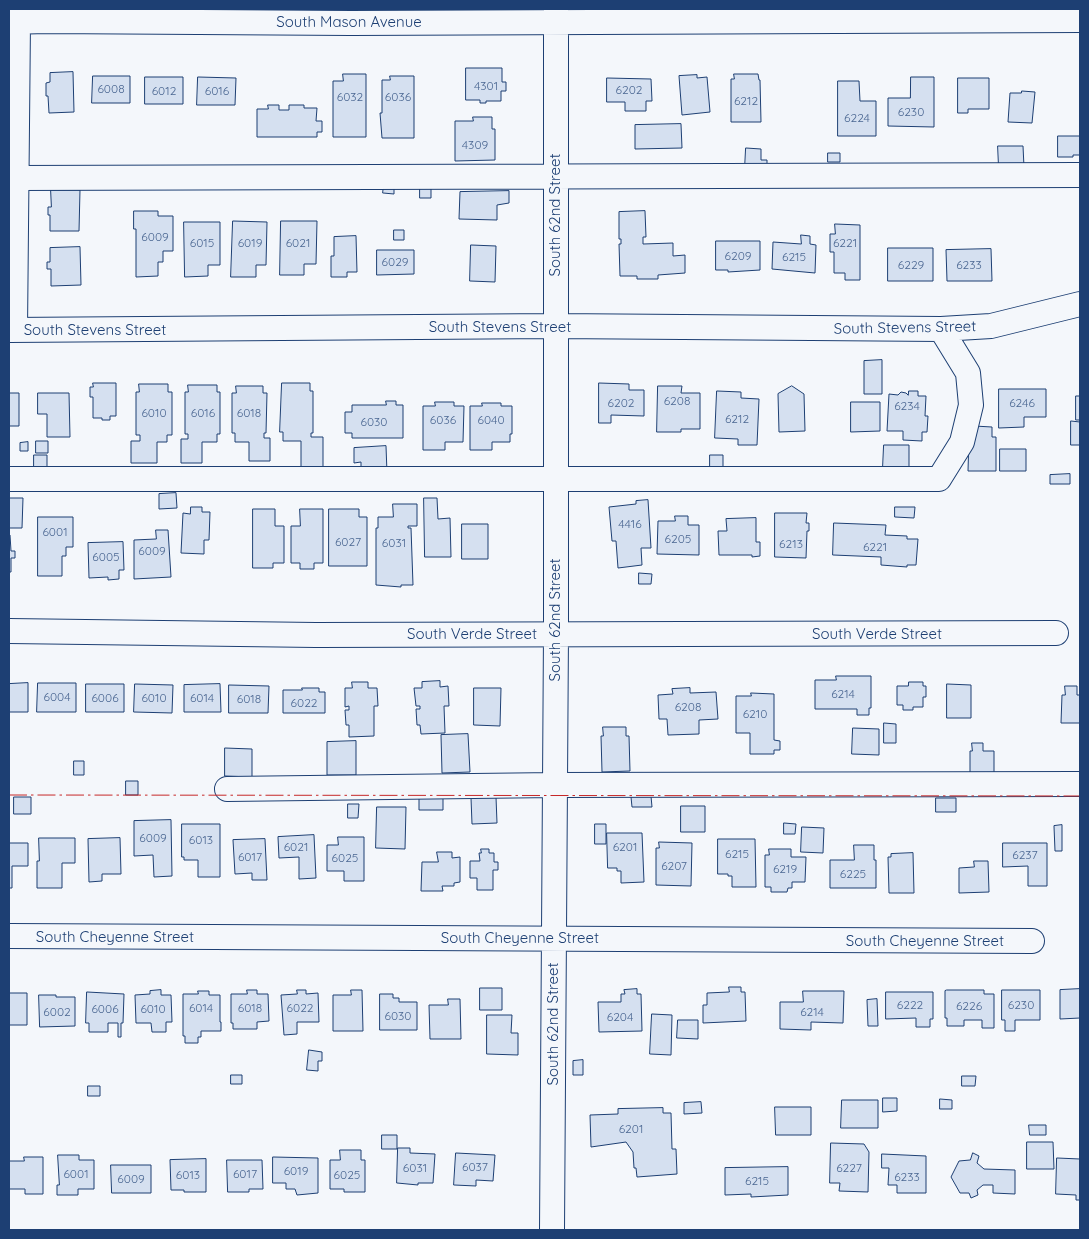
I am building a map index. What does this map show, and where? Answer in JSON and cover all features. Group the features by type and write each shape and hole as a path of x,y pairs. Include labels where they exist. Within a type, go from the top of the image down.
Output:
{"street":[{"name":"South Mason Avenue","path":"13,22 334,22 556,15 1080,20"},
{"name":"South 62nd Street","path":"552,1230 556,633 554,326 556,15"},
{"path":"12,330 16,178 13,22"},
{"path":"16,178 1080,175"},
{"name":"South Stevens Street","path":"12,330 554,326 941,329 991,326 1080,304"},
{"path":"9,479 938,479 962,442 971,405 968,373 941,329"},
{"name":"South Verde Street","path":"9,631 316,635 1056,633"},
{"path":"227,789 555,785 1080,784"},
{"name":"South Cheyenne Street","path":"9,936 1032,941"}],"building":[{"path":"466,68 502,68 502,82 506,82 506,91 501,91 501,101 480,103 480,100 466,100"},
{"path":"73,72 74,112 49,113 46,83 50,82 50,73"},
{"path":"343,74 366,74 366,137 333,137 333,81 343,81"},
{"path":"734,74 758,74 760,80 761,122 731,122 731,79 734,79"},
{"path":"697,75 697,78 707,77 710,112 682,115 679,76"},
{"path":"93,76 130,76 130,103 92,103"},
{"path":"390,76 414,76 414,138 382,138 380,113 382,113 382,80 390,80"},
{"path":"145,77 183,77 183,104 145,104"},
{"path":"198,77 236,78 235,105 197,105"},
{"path":"911,77 934,77 934,127 888,126 888,98 910,98"},
{"path":"607,78 651,79 652,101 646,101 646,111 625,111 625,102 607,102"},
{"path":"958,78 989,78 989,109 968,109 968,113 958,113"},
{"path":"838,81 859,81 860,101 876,101 876,136 838,136"},
{"path":"1022,91 1035,92 1032,123 1008,122 1010,93 1021,93"},
{"path":"268,105 279,105 279,110 289,110 289,105 304,105 304,108 317,108 316,121 322,121 322,132 317,132 317,137 257,137 257,109 268,109"},
{"path":"473,117 492,117 492,129 495,129 495,160 455,161 455,121 473,121"},
{"path":"681,124 682,148 635,149 635,125"},
{"path":"1058,136 1080,136 1080,155 1058,157"},
{"path":"998,146 1023,146 1024,167 999,168"},
{"path":"746,148 761,149 761,160 767,160 767,169 745,168"},
{"path":"828,153 840,153 840,162 828,162"},
{"path":"384,185 394,185 394,194 383,193"},
{"path":"420,186 431,186 431,198 420,198"},
{"path":"51,190 80,190 79,231 50,231 48,207 51,207"},
{"path":"509,191 509,203 497,205 497,220 459,219 460,192"},
{"path":"134,211 158,211 158,216 173,216 173,251 163,251 163,262 158,262 158,276 136,277"},
{"path":"645,211 646,237 643,237 643,244 673,243 673,256 685,255 685,273 658,275 658,279 637,279 637,276 620,276 619,244 621,244 621,239 619,239 619,212"},
{"path":"233,221 267,222 266,265 256,265 256,277 231,277"},
{"path":"281,221 317,221 316,264 304,264 304,275 280,275"},
{"path":"184,222 220,222 220,265 208,265 208,276 185,277"},
{"path":"835,224 860,225 860,280 845,280 845,273 834,273 834,252 830,252 830,234 835,234"},
{"path":"394,230 404,230 404,240 394,240"},
{"path":"801,235 810,236 810,244 816,245 815,273 772,269 773,242 801,244"},
{"path":"356,236 357,272 347,272 347,277 331,277 331,256 334,256 334,237"},
{"path":"716,241 760,241 760,270 728,272 728,270 716,270"},
{"path":"471,245 496,246 495,282 470,281"},
{"path":"80,247 81,285 51,286 51,269 47,269 47,262 50,262 50,248"},
{"path":"888,248 933,248 933,281 888,281"},
{"path":"991,249 992,281 947,281 946,250"},
{"path":"377,250 414,250 414,274 377,275"},
{"path":"882,360 882,394 864,394 864,361"},
{"path":"93,383 116,383 116,416 110,416 110,420 93,418 93,397 90,397 90,387 93,387"},
{"path":"282,383 310,383 310,391 313,391 313,433 311,433 311,437 323,437 323,470 301,470 301,441 283,441 283,432 280,432"},
{"path":"599,383 629,384 629,390 644,390 644,416 611,415 611,423 599,423"},
{"path":"139,384 168,384 168,392 172,392 172,435 167,435 167,442 157,442 157,463 131,463 131,441 140,441 140,435 136,435 136,392 139,392"},
{"path":"188,385 217,385 217,392 220,392 220,434 217,434 217,442 202,442 202,463 181,463 181,439 188,439 188,434 185,434 185,392 188,392"},
{"path":"236,386 263,386 263,393 267,393 266,433 264,433 264,438 270,438 270,461 249,461 249,442 235,442 235,433 232,433 232,393 236,393"},
{"path":"658,386 682,386 681,393 700,393 700,429 681,429 681,432 657,432"},
{"path":"792,386 804,394 805,431 779,432 778,394"},
{"path":"999,389 1046,389 1046,417 1024,417 1024,427 999,428"},
{"path":"717,391 741,392 741,398 759,399 757,445 738,445 738,439 715,438"},
{"path":"909,391 918,391 918,396 926,396 925,416 928,416 927,432 922,432 922,441 903,440 903,431 887,431 889,394 898,395 901,392 908,395"},
{"path":"9,393 19,393 19,426 9,426"},
{"path":"38,393 69,393 70,437 47,437 47,414 38,414"},
{"path":"1076,396 1080,396 1080,420 1076,420"},
{"path":"386,401 396,401 396,405 403,405 403,438 352,438 352,433 345,433 345,412 352,412 352,405 386,405"},
{"path":"435,402 454,402 454,406 464,406 463,442 445,442 445,450 423,450 423,406 435,406"},
{"path":"851,402 880,402 880,431 851,432"},
{"path":"482,403 501,403 501,406 512,406 512,434 510,434 510,442 492,442 492,450 470,450 470,406 482,406"},
{"path":"1071,421 1080,422 1080,445 1071,445"},
{"path":"974,426 992,427 992,437 996,437 996,471 968,471 969,436"},
{"path":"36,441 48,441 48,453 36,453"},
{"path":"28,442 28,451 20,451 20,443"},
{"path":"884,445 909,445 909,468 883,467"},
{"path":"386,446 387,473 361,474 361,462 354,463 354,448"},
{"path":"1000,449 1026,449 1026,471 1000,471"},
{"path":"34,455 47,455 47,468 34,468"},
{"path":"710,455 723,455 723,468 710,468"},
{"path":"1070,474 1070,484 1050,484 1050,475"},
{"path":"176,493 177,508 159,509 159,494"},
{"path":"9,498 23,498 22,528 9,528"},
{"path":"424,498 437,498 438,519 450,518 451,557 425,557"},
{"path":"648,500 651,548 641,548 642,565 618,568 616,541 612,541 609,507 636,504 636,501"},
{"path":"393,504 417,504 417,526 408,526 408,528 411,528 413,585 401,585 401,587 376,585 376,528 378,528 378,517 393,517"},
{"path":"191,507 202,507 202,512 210,512 209,540 204,540 204,554 181,553 183,513 190,514"},
{"path":"895,507 915,507 914,518 895,517"},
{"path":"253,509 275,509 275,526 284,526 284,563 273,563 273,568 253,568"},
{"path":"300,509 323,509 323,563 314,563 314,569 300,569 300,563 291,563 291,526 300,526"},
{"path":"329,509 359,509 359,517 367,517 367,566 329,566"},
{"path":"775,513 807,513 806,523 809,523 809,531 807,531 806,558 775,557"},
{"path":"675,516 688,516 688,525 699,525 699,555 657,554 658,521 675,521"},
{"path":"38,517 73,517 73,547 66,547 66,556 62,556 62,576 38,576"},
{"path":"756,518 756,542 760,542 760,556 719,555 718,531 727,531 726,519"},
{"path":"834,523 886,525 885,535 907,536 907,539 918,539 916,565 907,565 907,567 881,565 881,557 833,555"},
{"path":"462,524 488,524 488,559 462,559"},
{"path":"156,530 168,530 171,577 134,579 134,540 156,539"},
{"path":"9,535 11,551 15,551 15,558 11,558 11,572 9,572"},
{"path":"123,542 124,570 119,570 119,579 108,580 108,577 89,578 88,543"},
{"path":"639,573 652,574 651,584 639,584"},
{"path":"836,676 871,676 871,708 869,708 869,715 857,715 857,709 815,709 815,680 836,680"},
{"path":"440,681 440,687 448,686 449,706 444,706 445,733 421,734 420,725 417,725 416,709 420,709 420,706 416,706 414,688 422,688 422,682"},
{"path":"352,682 368,682 368,688 377,688 378,706 374,706 374,736 349,737 349,725 346,725 345,710 349,710 349,706 345,707 345,688 352,688"},
{"path":"909,682 923,682 923,686 926,686 926,697 923,697 923,707 903,710 903,705 897,705 897,686 908,686"},
{"path":"28,683 28,712 9,712 9,684"},
{"path":"38,683 76,683 76,712 37,712"},
{"path":"86,684 124,684 124,712 86,712"},
{"path":"135,684 173,685 172,713 134,712"},
{"path":"220,684 221,712 184,712 184,685"},
{"path":"947,684 971,685 971,718 947,718"},
{"path":"229,685 269,686 268,713 229,713"},
{"path":"1065,686 1077,686 1077,695 1080,695 1080,723 1061,723 1062,695 1065,695"},
{"path":"302,688 319,688 319,692 325,692 325,713 283,713 283,690 302,690"},
{"path":"474,688 501,688 500,726 474,725"},
{"path":"690,688 690,693 716,692 718,719 699,720 699,734 668,735 667,719 659,719 658,695 673,694 672,689"},
{"path":"751,693 774,694 774,740 780,741 780,750 774,750 774,754 750,754 750,733 736,733 736,696 751,696"},
{"path":"884,723 896,724 896,743 884,743"},
{"path":"603,727 626,727 626,736 629,736 630,771 602,772 601,736 603,736"},
{"path":"853,728 879,729 879,755 852,754"},
{"path":"468,734 470,772 442,773 441,735"},
{"path":"356,741 356,775 327,775 327,742"},
{"path":"972,743 983,743 983,751 994,751 994,773 970,773"},
{"path":"225,748 252,749 252,777 225,776"},
{"path":"74,761 84,761 84,775 74,775"},
{"path":"126,781 138,781 138,795 126,795"},
{"path":"651,796 652,807 632,807 631,797"},
{"path":"14,797 31,797 31,814 14,814"},
{"path":"443,797 443,810 419,810 419,798"},
{"path":"496,797 497,823 472,824 471,798"},
{"path":"936,798 956,798 956,812 936,812"},
{"path":"348,804 359,804 358,818 348,818"},
{"path":"681,806 705,806 705,832 681,832"},
{"path":"377,807 406,807 405,849 376,848"},
{"path":"171,820 172,876 154,877 153,855 134,856 134,821"},
{"path":"784,823 796,824 795,834 784,834"},
{"path":"182,824 220,824 220,877 198,877 198,860 184,860 184,857 182,857"},
{"path":"595,824 606,824 606,844 595,844"},
{"path":"1062,825 1062,851 1055,851 1054,826"},
{"path":"802,827 824,828 823,853 801,852"},
{"path":"607,833 642,833 644,882 621,883 621,871 617,871 617,868 608,868"},
{"path":"314,835 316,878 299,879 299,857 279,858 278,837"},
{"path":"338,837 364,837 364,881 344,881 344,871 327,871 327,845 338,845"},
{"path":"39,838 75,838 75,863 62,863 62,888 37,888"},
{"path":"120,838 121,874 102,874 102,881 89,882 88,839"},
{"path":"265,839 267,880 252,880 252,873 235,874 233,840"},
{"path":"718,839 755,839 756,887 732,887 732,876 718,874"},
{"path":"659,842 692,843 691,886 656,885 656,848 659,848"},
{"path":"9,843 28,843 28,866 12,866 12,888 9,888"},
{"path":"1003,843 1047,843 1047,886 1028,886 1028,866 1003,867"},
{"path":"854,845 874,845 876,888 830,888 830,860 854,860"},
{"path":"481,849 489,849 489,853 494,853 494,862 498,862 498,870 493,870 493,890 477,890 477,878 470,878 470,861 480,861 479,853 481,853"},
{"path":"769,849 791,849 791,857 806,857 805,882 792,882 792,888 788,888 787,892 771,892 771,887 765,887 765,855 769,855"},
{"path":"437,852 452,852 452,858 460,857 460,882 454,883 454,886 442,886 443,891 421,891 422,862 438,862"},
{"path":"913,853 914,893 889,893 888,857 891,857 891,854"},
{"path":"974,861 988,861 989,892 959,893 959,868 974,867"},
{"path":"729,987 741,987 741,992 745,992 746,1021 703,1023 703,1005 707,1005 707,993 729,992"},
{"path":"480,988 502,988 502,1010 480,1010"},
{"path":"637,989 637,994 641,994 642,1031 599,1032 598,1002 621,1002 621,994 625,994 624,990"},
{"path":"1080,989 1080,1018 1060,1019 1060,990"},
{"path":"161,990 161,995 171,995 172,1022 166,1022 166,1032 152,1032 151,1023 136,1023 135,995 150,994 150,991"},
{"path":"247,990 257,990 257,994 268,994 269,1021 257,1022 257,1029 233,1029 233,1023 231,1023 231,994 247,994"},
{"path":"297,990 306,990 306,994 318,993 319,1022 297,1022 297,1034 284,1035 281,995 297,994"},
{"path":"351,990 362,990 363,1031 333,1031 333,995 351,995"},
{"path":"984,990 984,994 994,994 994,1028 982,1028 982,1020 964,1020 964,1026 947,1026 947,1018 945,1018 945,991"},
{"path":"1002,990 1040,990 1040,1020 1015,1020 1015,1031 1005,1031 1005,1020 1002,1020"},
{"path":"198,991 209,991 209,995 220,995 221,1031 201,1031 198,1043 185,1043 185,1036 183,1036 183,994 198,994"},
{"path":"803,991 844,991 843,1023 811,1022 811,1030 780,1029 780,1002 803,1002"},
{"path":"87,992 124,994 121,1037 118,1037 118,1023 108,1023 108,1032 89,1032 89,1023 86,1023"},
{"path":"886,992 933,992 933,1019 930,1019 930,1027 916,1027 916,1018 886,1019"},
{"path":"9,993 27,993 27,1025 9,1025"},
{"path":"380,994 393,994 393,998 399,998 399,1002 417,1002 417,1030 380,1030"},
{"path":"39,995 75,997 75,1026 40,1027"},
{"path":"448,999 460,999 461,1039 430,1039 429,1005 448,1005"},
{"path":"877,999 878,1026 868,1026 867,1000"},
{"path":"652,1014 672,1015 671,1055 650,1054"},
{"path":"487,1015 512,1015 511,1033 518,1033 518,1055 487,1054"},
{"path":"678,1020 698,1020 698,1039 677,1038"},
{"path":"309,1050 322,1052 322,1061 318,1061 318,1071 307,1070"},
{"path":"583,1060 583,1075 573,1075 573,1061"},
{"path":"231,1075 242,1075 242,1084 231,1084"},
{"path":"962,1076 976,1076 975,1086 962,1086"},
{"path":"88,1086 100,1086 100,1096 88,1096"},
{"path":"883,1098 897,1098 897,1111 883,1112"},
{"path":"940,1099 952,1100 952,1109 940,1109"},
{"path":"842,1100 878,1100 878,1128 841,1128"},
{"path":"701,1102 702,1113 684,1114 684,1103"},
{"path":"775,1107 811,1107 811,1135 776,1135"},
{"path":"663,1108 663,1113 671,1113 672,1149 676,1149 677,1174 637,1177 636,1168 634,1168 633,1152 626,1142 591,1147 590,1115 618,1114 618,1109"},
{"path":"1029,1125 1046,1125 1046,1135 1030,1135"},
{"path":"382,1135 397,1135 397,1149 382,1149"},
{"path":"1027,1142 1053,1142 1054,1169 1027,1169"},
{"path":"831,1143 864,1144 869,1152 868,1192 839,1191 840,1183 830,1183"},
{"path":"398,1148 410,1148 410,1153 435,1154 433,1183 418,1183 418,1185 397,1183"},
{"path":"340,1150 361,1150 361,1160 365,1160 365,1192 344,1192 344,1189 330,1189 330,1160 340,1160"},
{"path":"456,1153 495,1155 493,1181 476,1180 476,1186 454,1185"},
{"path":"973,1153 979,1156 977,1163 984,1169 1015,1170 1015,1194 993,1193 993,1185 983,1185 977,1190 978,1195 971,1198 969,1193 960,1193 951,1177 959,1161 970,1160"},
{"path":"882,1154 926,1156 926,1193 897,1193 897,1185 888,1185 889,1168 882,1168"},
{"path":"58,1155 79,1155 79,1160 94,1160 94,1189 78,1189 78,1195 57,1195 57,1185 59,1185"},
{"path":"24,1157 43,1157 43,1194 25,1194 25,1189 9,1189 9,1161 24,1161"},
{"path":"273,1157 318,1158 318,1193 297,1195 295,1189 286,1189 286,1183 273,1183"},
{"path":"1057,1158 1080,1159 1080,1200 1076,1200 1076,1195 1056,1194"},
{"path":"206,1159 206,1192 171,1190 170,1160"},
{"path":"227,1160 262,1160 263,1189 249,1189 249,1192 228,1192"},
{"path":"111,1165 151,1165 151,1193 112,1193"},
{"path":"788,1167 788,1195 751,1197 751,1194 725,1195 725,1168"}],"power":[{"path":"9,795 1080,796"}]}
